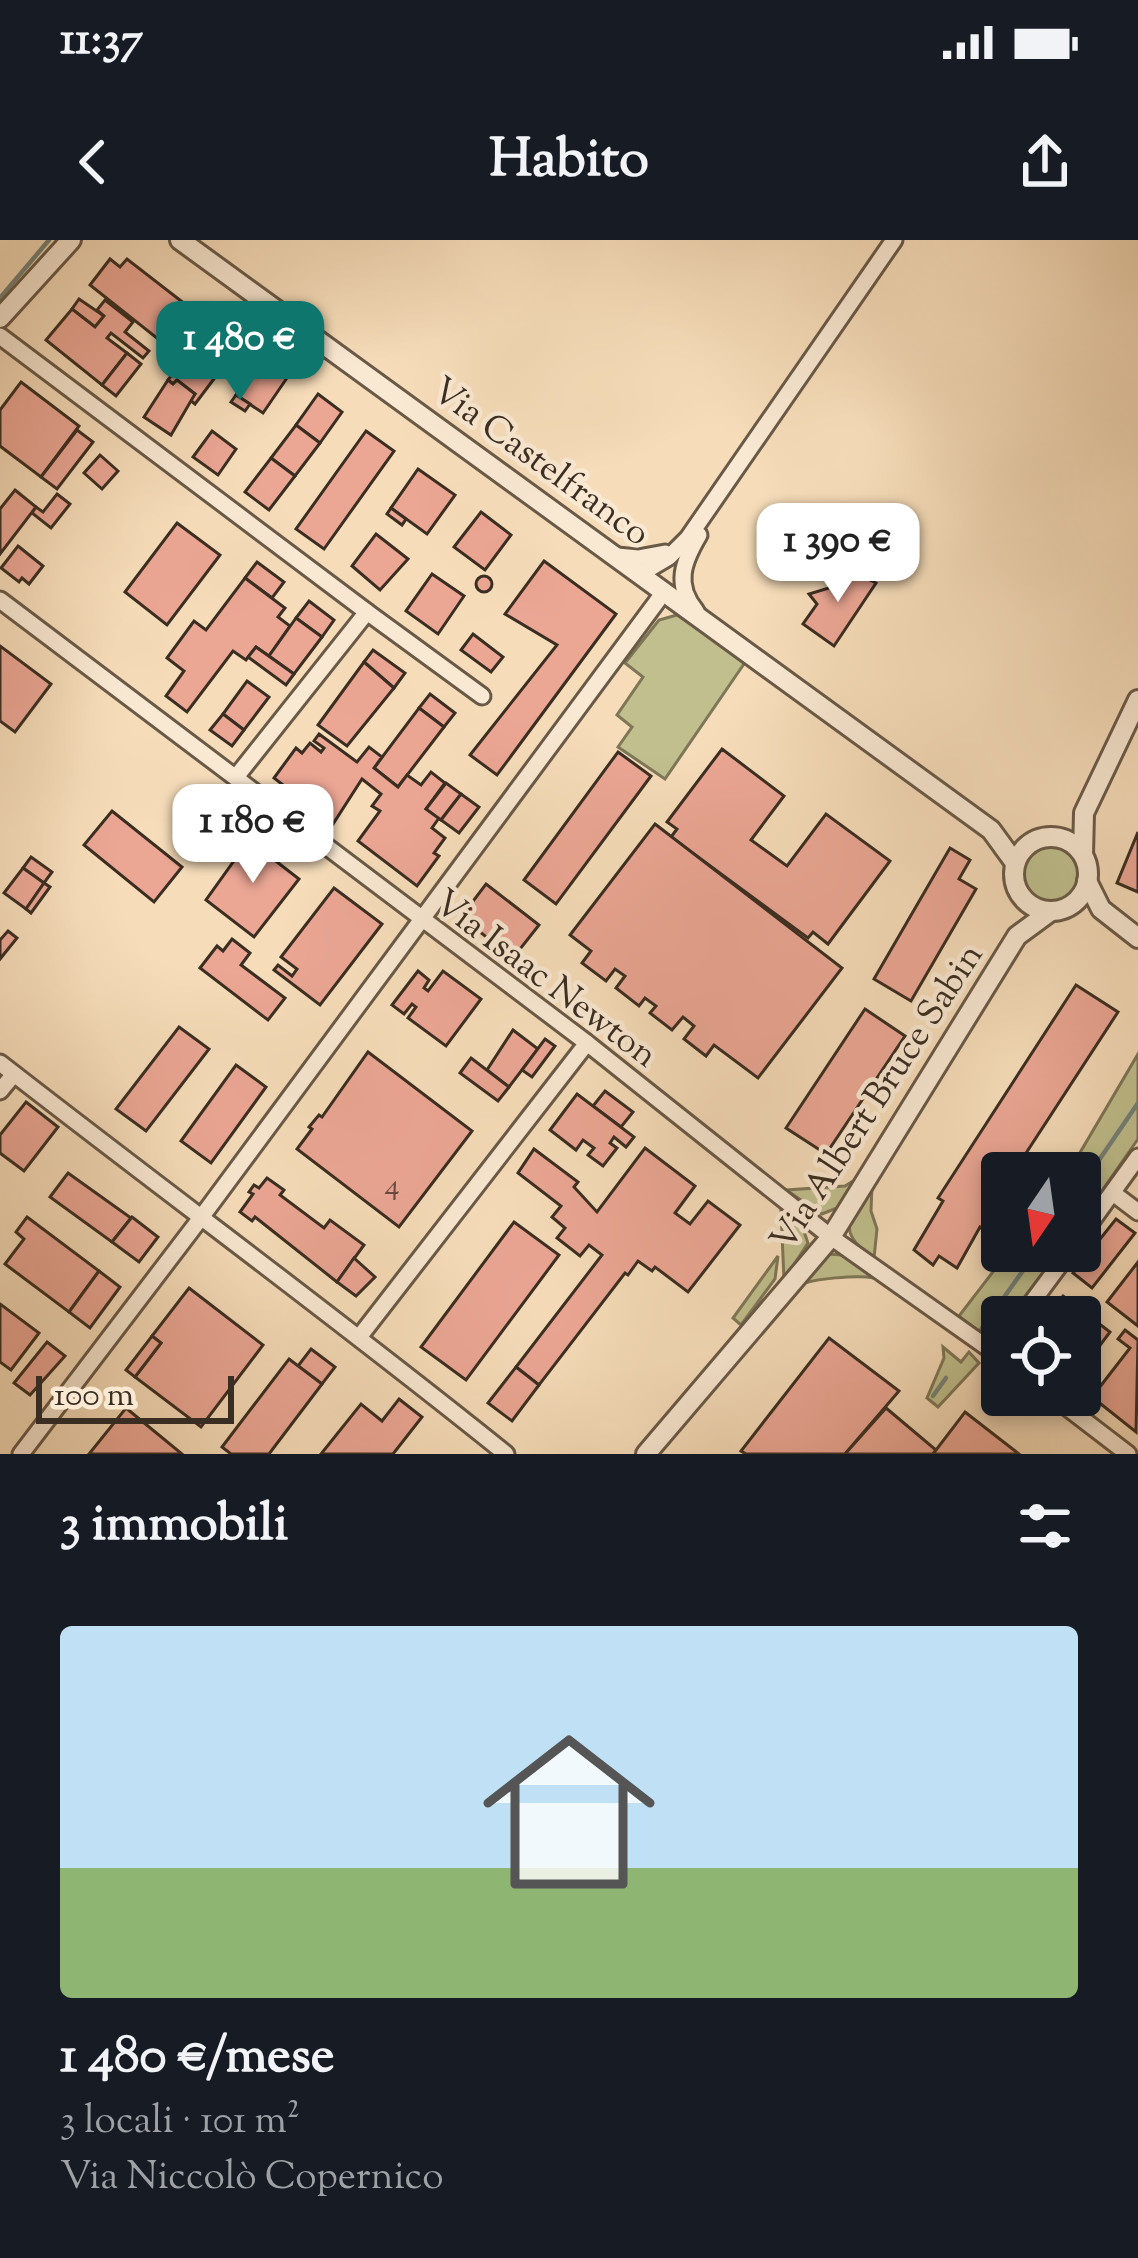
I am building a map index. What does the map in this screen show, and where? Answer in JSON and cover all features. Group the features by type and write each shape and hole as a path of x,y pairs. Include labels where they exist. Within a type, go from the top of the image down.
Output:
{"street":[{"path":"0,318 71,240"},
{"name":"Via Castelfranco","path":"180,240 642,573 679,548 894,240"},
{"path":"0,336 482,696"},
{"path":"702,618 682,591 682,574 719,494"},
{"path":"617,556 638,558 679,548"},
{"path":"642,573 991,830 1015,862"},
{"name":"Via Isaac Newton","path":"0,600 587,1043 831,1237 981,1338"},
{"path":"21,1454 658,600"},
{"path":"236,777 368,612"},
{"path":"1138,700 1084,813 1083,855 1087,881 1101,909 1138,938"},
{"path":"1084,813 1021,851 1015,862 1015,883 1034,907 1114,920"},
{"path":"991,830 1070,842 1083,855"},
{"path":"1059,909 1082,894 1087,881"},
{"name":"Via Albert Bruce Sabin","path":"1017,936 1021,895"},
{"name":"Via Albert Bruce Sabin","path":"646,1454 831,1237 1017,936 1059,909"},
{"path":"360,1336 587,1043"},
{"path":"0,1091 7,1069 200,1220 360,1336 506,1454"},
{"path":"1101,1209 1138,1157"},
{"path":"1113,1193 1138,1212"},
{"path":"1078,1416 1128,1454"}],"shaded area":[{"path":"677,615 746,661 665,779 618,747 632,727 617,715 643,677 625,663 659,620"},
{"path":"1051,846 1071,854 1079,874 1071,894 1051,902 1031,894 1023,874 1031,854"},
{"path":"1138,1054 1138,1139 1101,1192 1101,1152 1080,1152"},
{"path":"858,1178 837,1208 822,1214 786,1190 845,1186"},
{"path":"872,1186 871,1211 877,1229 874,1258 850,1232 857,1208"},
{"path":"781,1211 802,1226 808,1243 784,1280"},
{"path":"827,1254 843,1255 874,1278 835,1278 799,1286"},
{"path":"778,1256 775,1279 741,1325 733,1318"},
{"path":"993,1272 1044,1272 1028,1296 981,1296 981,1334 959,1316"},
{"path":"943,1347 961,1362 969,1352 979,1363 938,1407 927,1398 944,1358"}],"building":[{"path":"110,259 120,267 127,259 185,304 158,339 90,285"},
{"path":"79,299 104,316 95,327 72,309"},
{"path":"105,300 133,322 125,332 149,351 143,358 111,333 107,338 127,353 102,385 46,340 72,309 95,327 104,316 97,310"},
{"path":"210,319 240,342 213,369 189,352"},
{"path":"189,352 213,369 224,355 229,359 195,404 190,400 195,394 177,380 173,384 168,380"},
{"path":"127,353 141,364 116,396 102,385"},
{"path":"262,357 289,375 263,413 236,395"},
{"path":"168,380 173,384 177,380 195,394 171,435 144,417"},
{"path":"21,382 79,426 41,477 0,446 0,410"},
{"path":"318,394 342,412 320,443 296,425"},
{"path":"236,395 250,404 245,411 231,402"},
{"path":"296,425 320,443 295,476 271,458"},
{"path":"77,430 93,442 57,489 41,477"},
{"path":"212,431 236,449 218,475 193,457"},
{"path":"366,431 394,451 324,549 296,529"},
{"path":"100,455 118,471 102,489 84,473"},
{"path":"271,458 295,476 269,510 245,492"},
{"path":"418,469 455,495 427,534 391,508"},
{"path":"15,490 36,507 0,554 0,509"},
{"path":"57,494 70,504 51,528 32,513 36,507 43,512"},
{"path":"391,508 406,519 402,525 387,514"},
{"path":"481,512 511,535 485,570 454,547"},
{"path":"177,523 220,555 167,625 125,592"},
{"path":"376,534 408,559 380,590 352,566"},
{"path":"18,546 43,566 29,584 1,568"},
{"path":"544,561 616,614 497,775 470,755 557,645 505,614"},
{"path":"257,562 284,582 272,598 245,578"},
{"path":"844,567 876,583 834,646 803,624 817,604 809,594 829,588"},
{"path":"432,574 464,596 438,634 406,611"},
{"path":"484,576 492,584 484,592 476,584"},
{"path":"245,578 285,608 278,617 290,626 269,656 256,647 246,660 233,651 187,712 166,696 184,671 167,658 194,621 206,630"},
{"path":"309,601 334,620 322,637 296,618"},
{"path":"296,618 322,637 294,674 269,656"},
{"path":"473,634 503,657 491,672 461,650"},
{"path":"0,646 51,684 15,732 0,721"},
{"path":"256,647 294,674 286,685 248,657"},
{"path":"373,650 405,673 394,688 364,662"},
{"path":"364,662 394,688 347,746 318,725"},
{"path":"247,681 269,697 244,730 223,714"},
{"path":"430,694 455,713 444,727 419,708"},
{"path":"419,708 444,727 398,787 374,768"},
{"path":"223,714 244,730 232,746 210,730"},
{"path":"319,734 357,762 369,747 382,757 374,768 398,787 407,775 421,785 431,772 445,783 426,809 439,818 432,828 445,838 434,853 439,856 417,886 358,841 380,811 372,806 381,794 362,779 333,824 274,778 296,748 302,753 310,743 321,752 324,748 314,741"},
{"path":"722,749 784,796 751,840 787,866 826,814 890,861 828,944 813,932 808,938 671,837 677,829 667,822"},
{"path":"618,752 651,776 556,904 524,880"},
{"path":"446,783 461,794 441,820 426,809"},
{"path":"461,794 479,807 459,833 441,820"},
{"path":"112,811 182,867 154,902 84,845"},
{"path":"655,824 842,968 758,1078 714,1045 706,1056 684,1039 694,1026 683,1017 672,1030 650,1013 656,1006 645,998 639,1006 616,988 625,976 615,969 606,981 582,963 591,951 570,935"},
{"path":"1138,832 1138,892 1117,883"},
{"path":"254,833 283,855 277,862 299,879 254,937 206,900"},
{"path":"950,848 970,860 959,879 976,889 911,1001 874,979"},
{"path":"31,857 52,872 44,883 23,868"},
{"path":"23,868 44,883 26,909 4,893"},
{"path":"44,883 50,887 31,913 26,909"},
{"path":"486,884 539,925 513,958 461,917"},
{"path":"334,888 382,924 320,1005 274,970 278,965 292,976 297,969 281,957"},
{"path":"8,931 17,938 0,959 0,940"},
{"path":"232,939 250,953 241,965 285,998 268,1020 200,968 217,946 223,951"},
{"path":"418,971 429,980 424,988 428,991 443,971 481,999 446,1046 408,1018 416,1007 412,1004 404,1014 392,1005"},
{"path":"1076,985 1118,1012 1027,1152 981,1152 981,1228 957,1268 939,1256 933,1265 914,1250 943,1201 938,1198"},
{"path":"865,1009 905,1036 826,1154 786,1128"},
{"path":"179,1027 209,1049 146,1131 116,1109"},
{"path":"513,1030 538,1049 509,1087 487,1070"},
{"path":"545,1039 555,1046 532,1077 522,1070"},
{"path":"368,1052 472,1131 399,1227 297,1149"},
{"path":"471,1058 509,1087 498,1101 460,1073"},
{"path":"236,1065 266,1087 211,1163 181,1141"},
{"path":"605,1091 633,1112 621,1127 593,1106"},
{"path":"577,1094 634,1137 626,1147 614,1137 610,1143 617,1148 603,1166 588,1155 594,1148 583,1140 576,1150 550,1130"},
{"path":"26,1102 58,1127 24,1171 0,1153 0,1135"},
{"path":"645,1148 695,1186 675,1213 690,1224 708,1201 740,1225 688,1292 655,1267 652,1271 638,1261 539,1385 516,1367 602,1255 589,1245 580,1256 557,1238 565,1228 552,1217 561,1206 518,1173 534,1149 578,1182 574,1187 597,1212"},
{"path":"68,1173 131,1218 112,1242 50,1197"},
{"path":"267,1178 284,1190 280,1195 324,1228 330,1220 364,1245 337,1282 255,1217 252,1221 240,1212 254,1185 259,1188"},
{"path":"27,1217 99,1271 69,1312 5,1264 24,1239 16,1232"},
{"path":"132,1217 158,1237 139,1262 112,1242"},
{"path":"1116,1219 1135,1233 1092,1288 1073,1273 1101,1272 1101,1238"},
{"path":"514,1222 559,1255 466,1380 421,1347"},
{"path":"354,1258 375,1277 356,1296 337,1282"},
{"path":"1138,1262 1138,1326 1107,1302"},
{"path":"99,1271 120,1287 90,1328 69,1312"},
{"path":"189,1288 263,1345 201,1427 135,1377 161,1343 152,1336"},
{"path":"0,1304 39,1333 11,1370 0,1362"},
{"path":"1125,1330 1138,1340 1136,1432 1101,1404 1101,1385 1130,1348 1118,1339"},
{"path":"152,1336 161,1343 135,1377 126,1370"},
{"path":"829,1338 899,1391 845,1454 741,1451"},
{"path":"47,1342 65,1356 30,1395 14,1383"},
{"path":"311,1349 335,1367 322,1384 298,1366"},
{"path":"289,1359 322,1384 269,1454 231,1454 222,1447"},
{"path":"516,1367 539,1385 512,1421 488,1403"},
{"path":"399,1399 422,1417 393,1454 321,1454 361,1404 382,1421"},
{"path":"126,1408 182,1454 89,1454"},
{"path":"886,1408 936,1450 933,1454 845,1454"},
{"path":"965,1412 1019,1454 933,1454"}],"waterway":[{"path":"0,298 49,240"},
{"path":"1101,1157 1138,1103"},
{"path":"980,1331 1022,1272"},
{"path":"933,1396 946,1378"}]}
